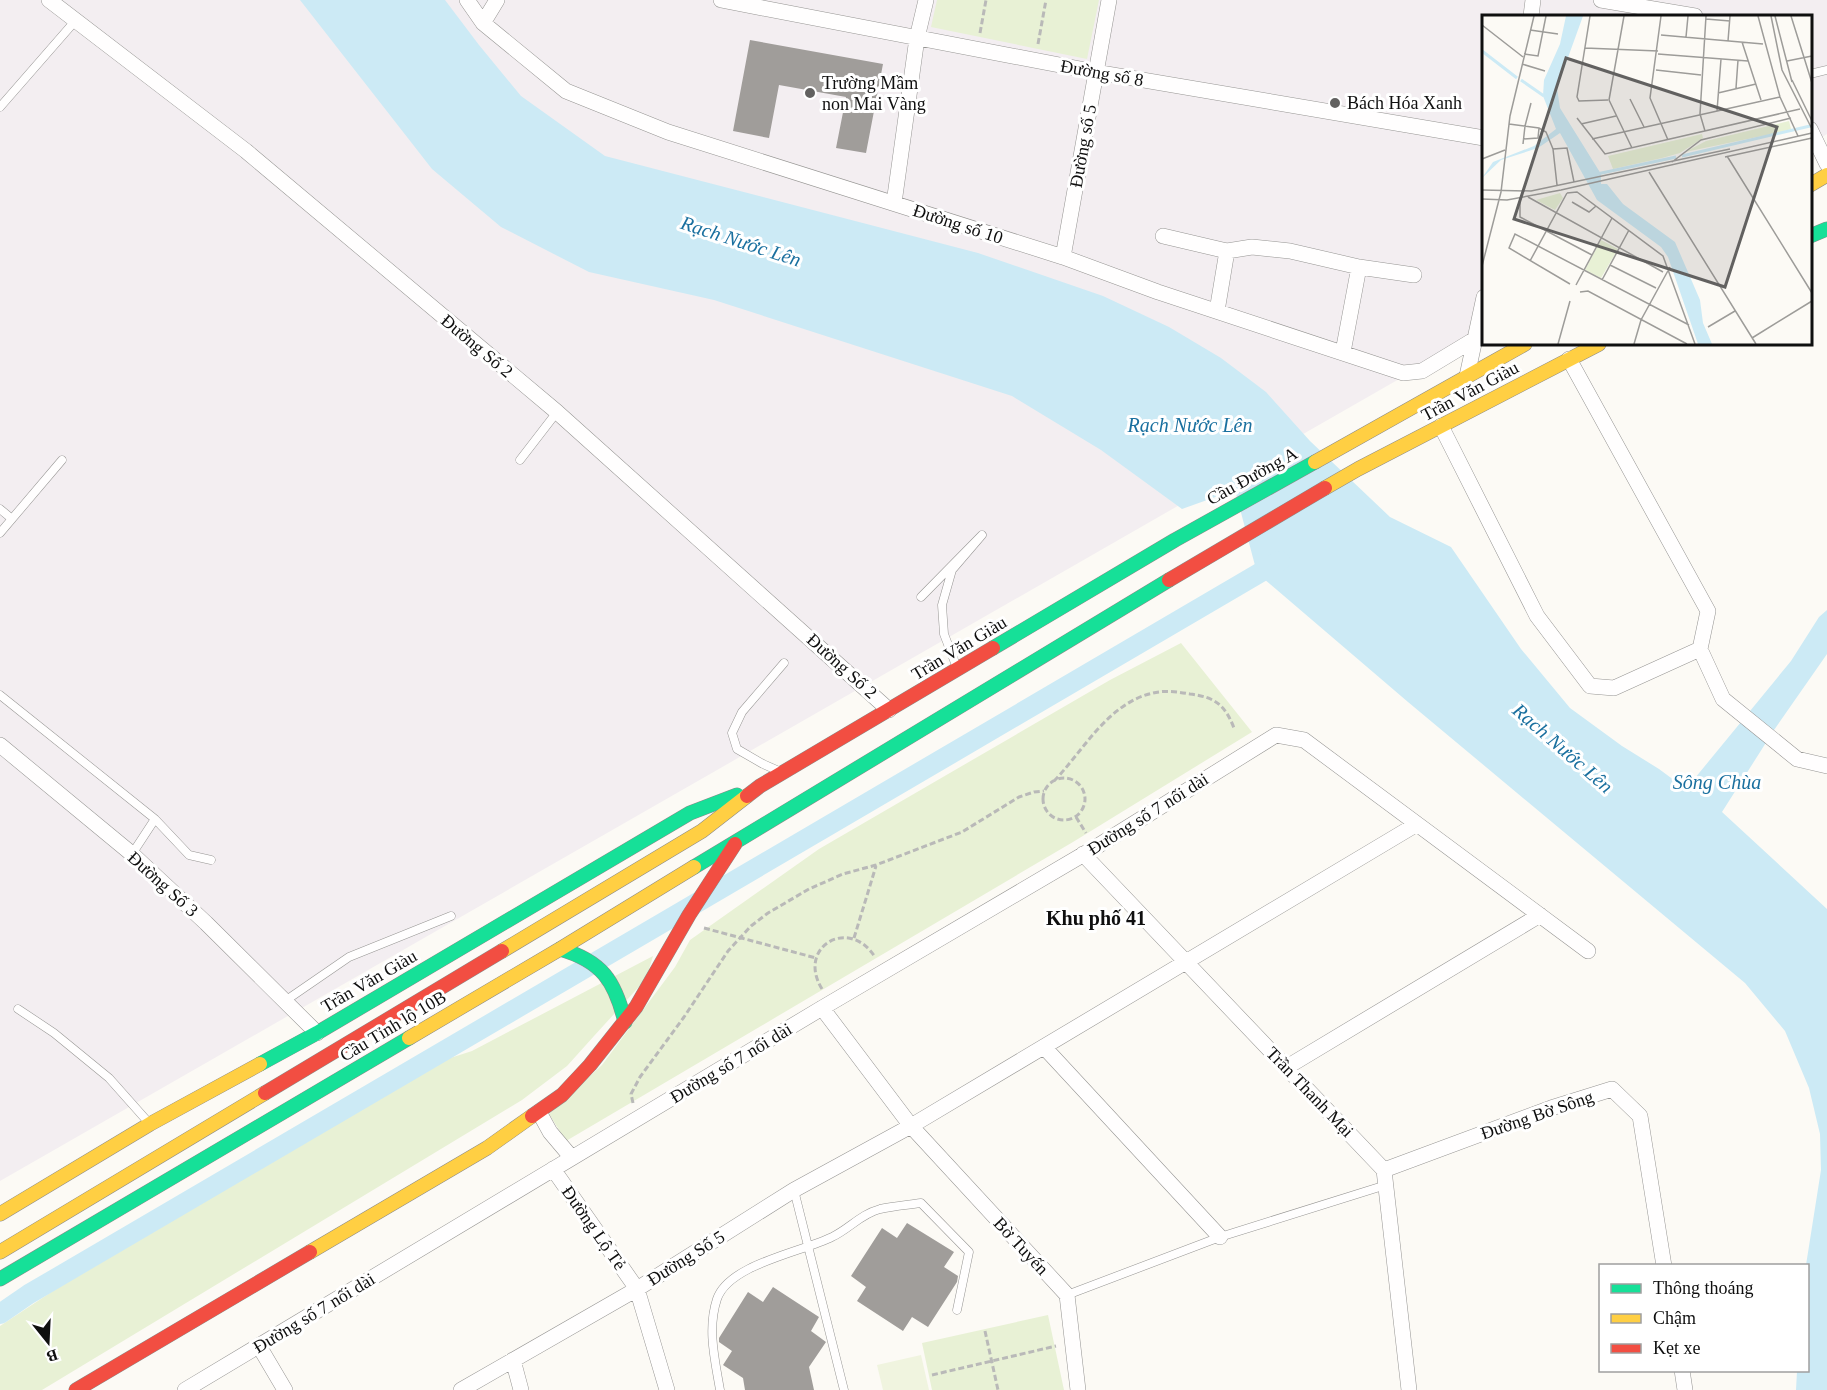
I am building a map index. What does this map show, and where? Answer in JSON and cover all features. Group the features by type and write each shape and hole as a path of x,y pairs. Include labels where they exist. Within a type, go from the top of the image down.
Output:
{"main road":[{"path":"1812,184 1827,176"},
{"path":"1812,235 1827,229"},
{"name":"Trần Văn Giàu","path":"1346,444 1523,345"},
{"name":"Trần Văn Giàu","path":"801,801 1193,565 1358,469 1597,345"},
{"name":"Cầu Đường A","path":"1175,540 1346,444"},
{"name":"Trần Văn Giàu","path":"0,1214 150,1124 317,1033 690,813 760,786 783,773 1175,540"},
{"name":"Trần Văn Giàu","path":"732,808 760,786"},
{"name":"Cầu Tỉnh lộ 10B","path":"0,1279 560,949 801,801"},
{"name":"Cầu Tỉnh lộ 10B","path":"0,1252 702,831 732,808"},
{"path":"76,1390 487,1148 562,1095 625,1022 684,923 738,841"},
{"path":"560,949 578,953 590,959 604,972 622,1007 625,1022"}],"street":[{"name":"Đường Số 2","path":"49,0 246,151 557,412 890,710"},
{"name":"Đường số 10","path":"467,0 483,23 566,91 668,132 1062,257 1403,373 1422,371 1474,339"},
{"path":"483,23 496,0"},
{"name":"Đường số 8","path":"722,0 1096,72 1482,138"},
{"path":"894,203 917,38 926,0"},
{"name":"Đường số 5","path":"1062,257 1109,0"},
{"path":"1531,15 1533,0"},
{"path":"1601,0 1679,15"},
{"path":"1812,133 1827,164"},
{"path":"1163,236 1227,251 1252,247 1290,251 1359,267 1414,275"},
{"path":"1217,311 1227,251"},
{"path":"1342,352 1359,267"},
{"path":"1467,376 1482,305"},
{"path":"1569,359 1708,611 1700,649 1723,699 1797,759 1827,766"},
{"path":"1441,426 1537,616 1590,686 1614,688 1700,649"},
{"name":"Đường số 7 nối dài","path":"185,1390 1083,854 1276,735 1305,740 1417,824"},
{"name":"Đường Số 3","path":"0,745 132,854 206,923 317,1033"},
{"path":"1417,824 1588,951"},
{"name":"Đường Số 5","path":"461,1390 637,1289 794,1190 911,1126 1417,824"},
{"name":"Trần Thanh Mại","path":"1083,854 1287,1068 1385,1177"},
{"path":"1287,1068 1540,915"},
{"name":"Bờ Tuyến","path":"826,1006 911,1126 1067,1295"},
{"path":"1044,1047 1220,1237"},
{"name":"Đường Bờ Sông","path":"1385,1177 1551,1108 1612,1089 1640,1116 1665,1264"},
{"path":"539,1112 550,1132 572,1158"},
{"name":"Đường Lộ Tẻ","path":"553,1169 637,1289 667,1390"},
{"path":"1385,1177 1409,1390"},
{"path":"1067,1295 1078,1390"},
{"path":"259,1346 285,1390"},
{"path":"513,1359 521,1390"},
{"path":"1682,1372 1685,1390"}],"lane":[{"path":"0,107 76,21"},
{"path":"1812,74 1827,70"},
{"path":"520,460 557,412"},
{"path":"0,533 62,460"},
{"path":"0,509 12,519"},
{"path":"921,597 982,535 952,570 942,605 944,634 958,669"},
{"path":"783,773 737,749 732,733 742,712 784,663"},
{"path":"0,695 155,819 189,855 211,860"},
{"path":"132,854 155,819"},
{"path":"285,1001 349,957 451,916"},
{"path":"18,1009 54,1033 110,1078 150,1124"},
{"path":"1067,1295 1385,1177"},
{"path":"794,1190 844,1390"},
{"path":"720,1390 711,1339 717,1299 726,1283 772,1258 833,1237 857,1220 878,1210 921,1203 969,1252 957,1310"}],"path":[{"path":"977,49 986,0"},
{"path":"1035,60 1046,0"},
{"path":"639,1118 633,1107 632,1094 640,1077 728,951 740,937 768,913 809,889 843,874 876,865 962,832 1019,797 1044,791 1118,708 1137,697 1155,692 1202,695 1220,704 1228,712 1234,728"},
{"path":"1044,791 1043,806 1052,817 1066,820 1079,814 1085,803 1083,789 1074,780 1060,778 1054,781"},
{"path":"854,938 876,865"},
{"path":"684,923 816,958"},
{"path":"826,1006 814,969 821,949 829,942 838,938 854,938 866,944 884,972"},
{"path":"985,1331 998,1390"},
{"path":"932,1375 1072,1343"}],"shaded area":[{"path":"0,0 1827,0 1827,134 1812,143 1812,15 1482,15 1482,332 0,1181"}],"green space":[{"path":"937,0 1099,0 1087,59 931,27"},
{"path":"1181,643 1252,732 1073,842 566,1141 549,1114 602,1065 675,967 690,940 819,849 1110,680"},
{"path":"653,956 646,979 567,1066 522,1100 42,1390 0,1390 0,1326 59,1287 444,1060 472,1051"},
{"path":"1048,1315 1064,1390 932,1390 922,1343"},
{"path":"921,1355 929,1390 883,1390 877,1365"}],"water":[{"name":"Rạch Nước Lên","path":"300,0 445,0 521,96 605,156 978,253 1103,296 1169,327 1221,358 1266,392 1310,441 1390,517 1451,547 1521,649 1570,708 1686,789 1791,661 1819,617 1827,610 1827,654 1774,730 1722,812 1827,909 1827,1390 1796,1390 1797,1372 1809,1372 1809,1264 1806,1264 1821,1170 1820,1134 1809,1088 1785,1031 1745,983 1257,573 1235,490 1182,509 1101,450 1012,396 714,300 589,272 501,227 432,169"}],"building":[{"path":"750,40 883,64 866,153 836,148 846,97 779,85 769,138 733,131"},
{"path":"907,1223 954,1252 944,1267 958,1276 957,1282 928,1327 912,1317 903,1331 857,1301 866,1287 851,1276 882,1228 897,1238"},
{"path":"773,1287 819,1317 811,1331 826,1342 809,1367 814,1390 745,1390 743,1378 723,1365 732,1351 719,1342 719,1338 748,1292 763,1302"}],"waterway":[{"path":"0,1314 29,1294 1280,561"}],"traffic: fast":[{"path":"1812,235 1827,229"},
{"path":"993,648 1175,540 1315,462"},
{"path":"694,867 1169,580"},
{"path":"260,1064 317,1033 690,813 737,795"},
{"path":"560,949 586,960 604,975 617,995 625,1022"},
{"path":"0,1279 409,1038"}],"traffic: slow":[{"path":"1812,184 1827,175"},
{"path":"1315,462 1523,345"},
{"path":"1325,488 1597,345"},
{"path":"502,951 702,831 747,796"},
{"path":"409,1038 694,867"},
{"path":"0,1214 150,1124 260,1064"},
{"path":"0,1252 265,1093"},
{"path":"310,1252 487,1148 532,1116"}],"traffic: jam":[{"path":"1169,580 1325,488"},
{"path":"747,796 760,786 993,648"},
{"path":"532,1116 562,1095 590,1065 636,1007 689,915 735,844"},
{"path":"265,1093 502,951"},
{"path":"76,1390 310,1252"}],"place":[{"name":"Trường Mầm non Mai Vàng","path":"810,93"},
{"name":"Bách Hóa Xanh","path":"1335,103"}],"district":[{"name":"Khu phố 41","path":"1096,918"}],"water label":[{"name":"Sông Chùa","path":"1717,782"}]}
